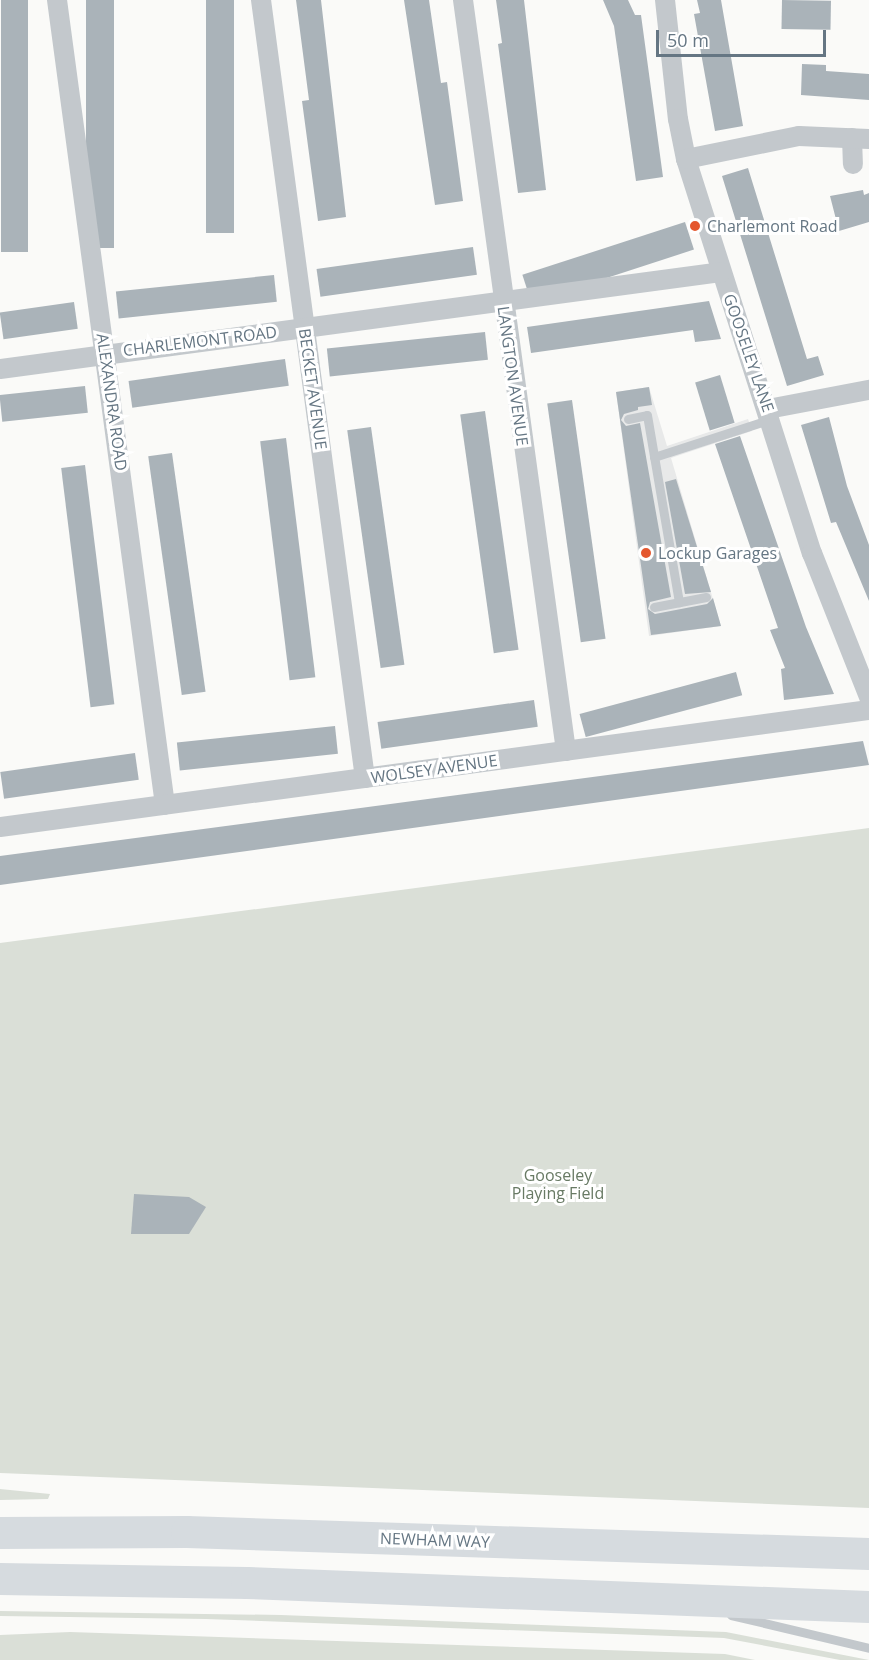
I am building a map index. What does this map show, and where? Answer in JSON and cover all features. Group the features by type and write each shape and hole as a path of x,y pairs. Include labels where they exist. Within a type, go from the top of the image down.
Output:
{"highway":[{"name":"NEWHAM WAY","path":"0,1533 187,1532 869,1554"},
{"path":"0,1579 247,1583 869,1606"}],"street":[{"name":"ALEXANDRA ROAD","path":"57,0 165,805"},
{"name":"BECKET AVENUE","path":"261,0 365,778"},
{"name":"LANGTON AVENUE","path":"463,0 502,300 566,751"},
{"name":"GOOSELEY LANE","path":"665,0 678,119 687,159 812,553 869,698"},
{"path":"687,159 799,136 861,138 853,164"},
{"name":"CHARLEMONT ROAD","path":"0,369 721,272"},
{"path":"769,414 869,390"},
{"name":"WOLSEY AVENUE","path":"0,828 869,710"}],"lane":[{"path":"654,457 769,414"},
{"path":"628,419 647,416 679,602"},
{"path":"654,607 706,597"},
{"path":"671,1599 869,1648"}],"shaded area":[{"path":"649,387 667,446 748,419 752,431 671,458 721,626 649,636 616,392"}],"green space":[{"name":"Gooseley Playing Field","path":"869,828 869,1508 0,1473 0,943"},
{"path":"0,1489 50,1494 48,1499 0,1500"},
{"path":"0,1611 281,1615 726,1632 869,1660 840,1660 724,1638 206,1619 0,1616"},
{"path":"70,1632 725,1654 755,1660 0,1660 0,1635"}],"building":[{"path":"1,0 28,0 28,252 1,252"},
{"path":"86,0 114,0 114,248 86,248"},
{"path":"206,0 234,0 234,233 206,233"},
{"path":"296,0 321,0 346,217 318,221 302,101 309,100"},
{"path":"404,0 429,0 441,83 447,82 463,201 435,205"},
{"path":"496,0 524,0 546,190 518,193 498,44 502,43"},
{"path":"603,0 628,0 635,15 641,15 663,177 636,181 614,26"},
{"path":"697,0 721,0 743,126 715,131 694,14 700,13"},
{"path":"782,0 831,1 830,30 781,29"},
{"path":"802,64 826,65 826,71 869,74 869,100 801,95"},
{"path":"748,168 807,359 818,356 824,375 787,386 722,176"},
{"path":"863,190 864,195 869,193 869,222 839,231 830,196"},
{"path":"685,222 694,250 531,302 522,275"},
{"path":"473,247 477,275 320,297 317,269"},
{"path":"274,275 277,302 119,318 116,292"},
{"path":"709,301 721,339 695,342 693,330 531,353 527,327"},
{"path":"74,302 78,329 3,339 0,312"},
{"path":"485,332 488,360 330,376 327,349"},
{"path":"285,359 289,386 132,408 129,381"},
{"path":"720,375 735,423 710,430 695,383"},
{"path":"85,386 88,413 2,422 0,395"},
{"path":"649,387 652,405 638,407 638,410 624,414 621,420 626,426 640,423 671,597 650,602 648,609 655,614 707,604 713,598 721,626 651,635 616,392"},
{"path":"572,400 606,639 581,642 547,403"},
{"path":"485,411 519,650 494,653 460,414"},
{"path":"829,417 847,486 869,545 869,601 836,522 831,523 801,425"},
{"path":"371,427 404,665 381,668 347,430"},
{"path":"740,436 806,627 834,694 784,700 781,669 785,668 770,630 778,628 715,444"},
{"path":"286,438 315,677 290,680 260,441"},
{"path":"172,453 206,692 182,695 148,456"},
{"path":"85,465 114,704 91,707 61,468"},
{"name":"Lockup Garages","path":"676,479 711,592 685,594 665,482"},
{"path":"736,672 742,695 586,737 580,714"},
{"path":"534,700 538,727 381,749 378,722"},
{"path":"335,726 338,754 180,770 177,743"},
{"path":"863,741 869,765 0,885 0,856"},
{"path":"135,753 139,780 4,799 0,772"},
{"path":"134,1194 189,1197 206,1207 189,1234 131,1234"}],"place":[{"name":"Charlemont Road","path":"695,226"},
{"name":"Lockup Garages","path":"646,553"}]}
